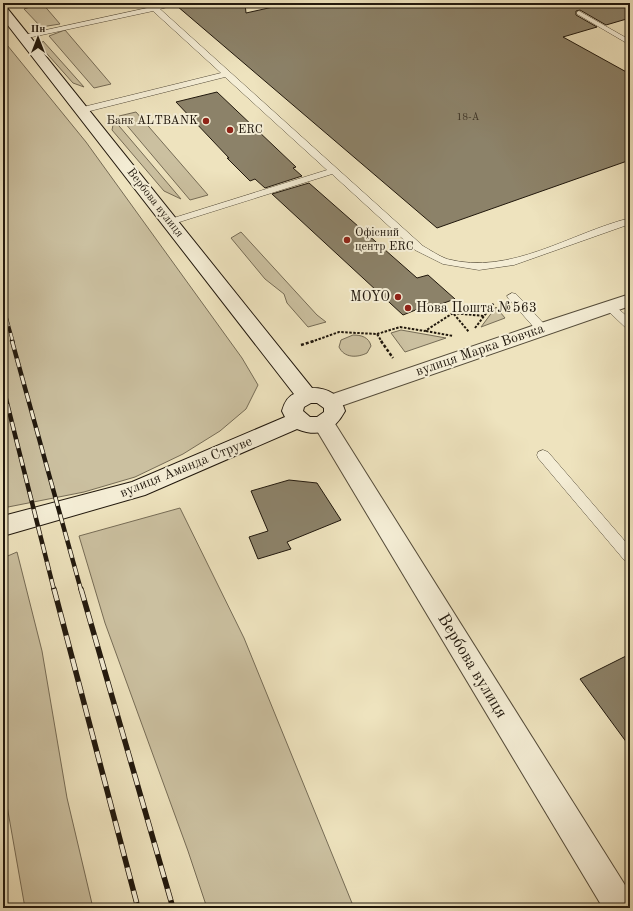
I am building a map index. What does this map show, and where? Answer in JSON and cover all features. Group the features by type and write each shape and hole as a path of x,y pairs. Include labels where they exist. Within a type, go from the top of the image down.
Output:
{"main road":[{"name":"Вербова вулиця","path":"3,11 307,396"},
{"name":"вулиця Марка Вовчка","path":"328,413 542,329 630,300"},
{"path":"307,396 320,396 328,413 310,425 298,420 292,411 293,406 301,398 307,396"},
{"name":"Вербова вулиця","path":"328,413 621,908"},
{"name":"вулиця Аманда Струве","path":"3,526 137,489 298,420"}],"lane":[{"path":"3,5 14,3"},
{"path":"23,37 180,3"},
{"path":"154,8 419,248 443,261 479,267 514,262 630,220"},
{"path":"579,13 630,43"},
{"path":"82,110 226,74"},
{"path":"170,222 333,171"},
{"path":"512,296 542,329"},
{"path":"610,307 630,325"},
{"path":"543,455 630,557"}],"path":[{"path":"453,313 470,334 497,300"},
{"path":"425,331 453,313 484,316"},
{"path":"301,345 339,332 377,334 400,328 454,336"},
{"path":"377,334 395,360"}],"shaded area":[{"path":"42,3 60,24 41,27 24,9"},
{"path":"65,30 111,84 94,88 49,36"},
{"path":"3,40 86,142 242,358 258,385 246,409 220,431 183,454 135,477 84,492 3,508"},
{"path":"43,41 84,87 73,83 41,47"},
{"path":"136,112 208,195 190,200 119,116"},
{"path":"114,120 181,199 164,191 112,130"},
{"path":"241,232 317,315 326,322 308,327 287,303 284,294 265,279 231,238"},
{"path":"496,307 505,318 481,327"},
{"path":"401,330 446,338 405,352 391,333"},
{"path":"353,335 362,336 368,340 371,346 367,353 359,356 351,356 341,351 339,347 341,340"},
{"path":"180,508 244,638 354,908 207,908 188,851 105,623 79,536"},
{"path":"17,552 42,651 67,798 93,908 25,908 3,783 3,558"}],"building":[{"path":"184,3 245,3 246,13 291,3 630,3 630,18 606,25 580,10 576,11 576,15 597,27 563,37 630,74 630,160 437,228 177,6"},
{"name":"ERC","path":"217,92 296,167 293,168 302,176 265,188 255,179 250,181 176,102"},
{"name":"Офісний центр ERC","path":"309,183 417,278 428,275 455,299 419,312 418,309 403,315 272,194"},
{"path":"289,480 317,483 341,520 287,542 291,549 258,559 249,537 268,531 251,491"},
{"path":"630,654 630,747 580,679"}],"railway":[{"path":"3,306 13,342"},
{"path":"12,341 81,590"},
{"path":"3,387 54,590"},
{"path":"54,589 138,908"},
{"path":"81,589 173,908"}],"place":[{"name":"Банк ALTBANK","path":"206,121"},
{"name":"ERC","path":"230,130"},
{"name":"Офісний центр ERC","path":"347,240"},
{"name":"MOYO","path":"398,297"},
{"name":"Нова Пошта №563","path":"408,308"}]}
